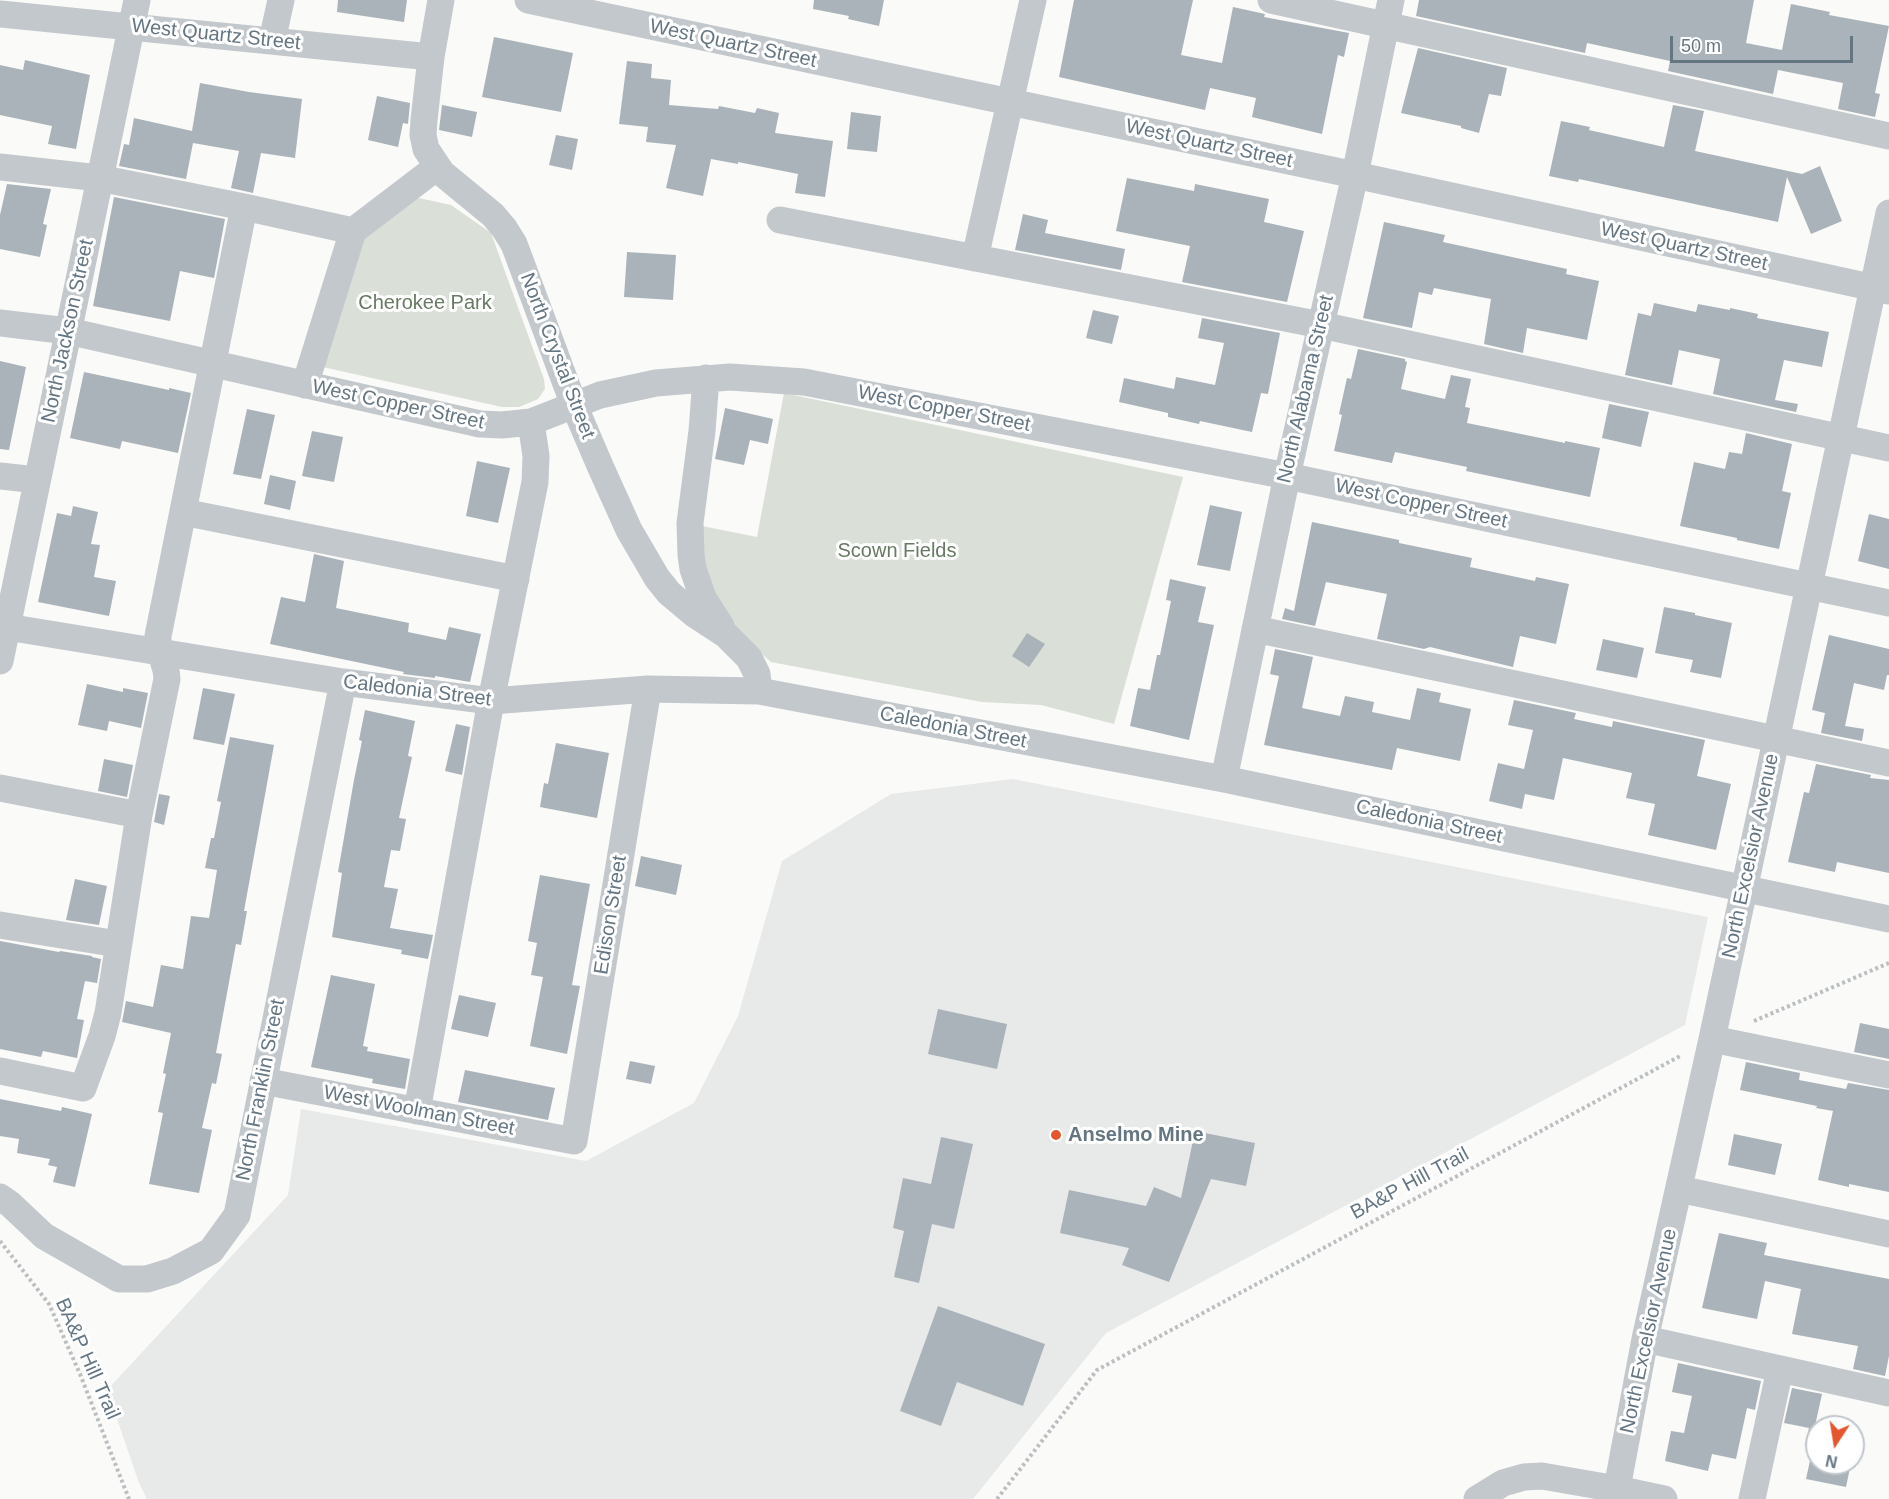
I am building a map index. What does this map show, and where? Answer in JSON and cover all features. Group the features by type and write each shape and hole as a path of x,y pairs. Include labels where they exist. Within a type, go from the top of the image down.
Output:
{"street":[{"name":"North Jackson Street","path":"0,662 137,0"},
{"path":"272,40 281,0"},
{"name":"North Crystal Street","path":"441,0 431,57 423,135 426,149 442,173 493,215 514,244 574,405 629,530 657,578 669,593 694,614 726,635 749,658 757,674 759,691"},
{"name":"West Quartz Street","path":"528,0 1354,175 1881,290"},
{"path":"975,258 1033,0"},
{"path":"1271,0 1388,12 1889,136"},
{"name":"North Alabama Street","path":"1224,778 1388,12"},
{"name":"West Quartz Street","path":"0,14 431,57"},
{"path":"0,167 99,178 352,231"},
{"path":"305,385 352,231 437,167"},
{"path":"0,1071 83,1088 105,1025 139,815 167,680 158,636 244,207"},
{"name":"North Excelsior Avenue","path":"1616,1494 1645,1339 1712,1039 1775,738 1842,439 1881,290 1889,213"},
{"path":"780,220 1321,325 1889,448"},
{"name":"West Copper Street","path":"0,323 68,331 480,424 502,426 531,422 623,389 656,383 730,377 804,382 1287,476 1889,603"},
{"path":"706,378 701,440 690,523 691,555 693,569 703,597 726,635"},
{"path":"417,1111 491,701 535,482 536,456 531,422"},
{"path":"0,476 37,480"},
{"path":"183,512 516,579"},
{"name":"Caledonia Street","path":"7,627 343,682 491,701 648,688 759,691 1224,778 1889,919"},
{"path":"1255,629 1889,763"},
{"name":"North Franklin Street","path":"0,1197 44,1236 119,1280 147,1279 173,1271 211,1251 237,1215 343,682"},
{"name":"Edison Street","path":"574,1141 648,688"},
{"path":"0,789 139,815"},
{"path":"0,925 118,944"},
{"path":"1712,1039 1889,1075"},
{"name":"West Woolman Street","path":"263,1081 574,1141"},
{"path":"1679,1189 1889,1234"},
{"path":"1645,1339 1889,1393"},
{"path":"1752,1499 1780,1369"},
{"path":"1477,1499 1503,1483 1524,1477 1542,1476 1616,1494 1664,1499"}],"path":[{"path":"1754,1021 1889,963"},
{"name":"BA&P Hill Trail","path":"997,1499 1098,1370 1712,1039"},
{"name":"BA&P Hill Trail","path":"0,1241 49,1304 80,1374 129,1499"}],"shaded area":[{"name":"Anselmo Mine","path":"1013,779 1708,917 1685,1025 1106,1333 973,1499 147,1499 139,1483 107,1390 288,1195 301,1109 586,1161 694,1103 738,1016 782,861 891,794"}],"green space":[{"name":"Cherokee Park","path":"419,198 451,205 491,233 544,379 545,389 538,399 519,407 502,407 318,366 358,235 391,207"},
{"name":"Scown Fields","path":"784,393 1183,477 1114,724 1041,705 982,702 771,662 735,631 703,585 697,525 757,537"}],"building":[{"path":"338,0 407,0 404,22 337,12"},
{"path":"814,0 884,0 879,26 848,19 849,16 813,9"},
{"path":"1074,0 1193,0 1181,55 1222,63 1233,7 1265,14 1264,17 1349,33 1344,57 1338,55 1322,134 1252,117 1256,98 1210,88 1205,110 1059,77"},
{"path":"1419,0 1754,0 1746,43 1782,50 1791,4 1830,12 1829,15 1889,26 1875,93 1880,94 1875,117 1838,109 1843,83 1778,70 1773,94 1668,71 1670,61 1587,43 1585,53 1416,16"},
{"path":"494,37 573,53 561,112 482,97"},
{"path":"1418,48 1507,68 1501,96 1489,94 1479,133 1461,128 1461,126 1401,113"},
{"path":"25,60 90,75 76,149 48,144 52,126 0,115 0,65 23,70"},
{"path":"627,61 652,64 651,78 671,80 669,105 718,109 719,106 755,113 757,108 779,113 775,133 833,141 825,197 795,193 798,174 711,159 703,196 666,188 676,145 646,142 648,127 619,124"},
{"path":"200,83 302,99 295,158 261,153 253,193 231,188 239,151 193,143 186,179 119,166 124,144 129,145 134,118 192,131"},
{"path":"377,96 410,103 408,124 403,123 398,147 368,140"},
{"path":"442,105 477,112 472,137 439,130"},
{"path":"1673,105 1704,111 1695,151 1802,174 1820,166 1842,221 1811,234 1787,177 1778,222 1579,179 1578,182 1549,176 1561,121 1590,127 1589,130 1664,147"},
{"path":"851,112 881,116 877,152 847,149"},
{"path":"556,135 578,139 572,170 549,165"},
{"path":"1127,178 1194,191 1195,184 1269,199 1264,222 1304,231 1287,302 1182,282 1190,246 1116,231"},
{"path":"7,184 51,189 43,224 47,225 40,257 0,249 0,215"},
{"path":"114,197 225,219 214,278 180,271 170,321 93,306"},
{"path":"1023,214 1048,220 1045,233 1125,249 1121,270 1015,250"},
{"path":"1384,222 1445,235 1443,242 1567,269 1566,274 1599,281 1587,340 1527,328 1523,353 1484,344 1491,299 1434,288 1432,295 1419,292 1412,328 1363,318"},
{"path":"627,252 676,255 673,300 624,297"},
{"path":"1654,303 1696,312 1698,304 1730,310 1730,308 1758,314 1757,318 1829,332 1822,367 1784,360 1775,400 1798,404 1796,412 1713,394 1720,359 1679,350 1672,385 1625,375 1638,313 1651,316"},
{"path":"1093,310 1119,316 1112,344 1086,338"},
{"path":"1202,318 1280,333 1268,394 1261,393 1252,432 1200,421 1199,424 1168,417 1168,413 1119,402 1124,378 1174,389 1176,377 1215,385 1224,343 1198,338"},
{"path":"1358,349 1405,359 1407,362 1401,389 1445,399 1451,375 1471,379 1465,407 1470,408 1467,423 1600,448 1590,497 1466,471 1467,467 1395,452 1392,463 1334,451 1347,378 1351,379"},
{"path":"0,361 26,367 9,450 0,449"},
{"path":"84,372 191,393 178,453 122,441 120,449 70,438"},
{"path":"1609,404 1649,412 1641,447 1602,438"},
{"path":"725,408 773,419 768,444 750,440 744,465 715,459"},
{"path":"247,409 275,415 261,479 233,474"},
{"path":"312,431 343,437 334,482 302,476"},
{"path":"1746,433 1792,444 1782,491 1791,493 1779,549 1680,526 1694,462 1725,469 1729,452 1742,454"},
{"path":"477,461 510,468 498,523 466,516"},
{"path":"270,475 296,481 290,510 264,504"},
{"path":"1210,505 1242,512 1230,571 1197,565"},
{"path":"73,506 98,512 91,544 100,545 94,577 116,581 109,616 38,602 57,513 71,516"},
{"path":"1869,514 1889,519 1889,569 1858,561"},
{"path":"1312,522 1472,558 1470,567 1535,581 1536,577 1569,584 1556,644 1520,636 1513,667 1430,647 1424,649 1377,639 1387,594 1326,582 1315,626 1282,619 1285,608 1294,611"},
{"path":"314,554 344,561 336,608 409,623 408,632 446,640 449,627 481,634 470,682 435,676 435,678 403,674 404,672 270,644 281,597 305,602"},
{"path":"1170,579 1206,587 1198,622 1214,625 1189,740 1130,726 1138,688 1150,690 1157,655 1160,655 1171,601 1166,600"},
{"path":"1664,607 1732,623 1721,678 1690,672 1693,660 1655,653"},
{"path":"1027,633 1045,644 1029,667 1012,656"},
{"path":"1829,635 1889,649 1889,675 1887,675 1884,690 1854,683 1845,726 1864,729 1862,741 1821,733 1825,713 1812,710"},
{"path":"1603,639 1644,648 1637,678 1596,670"},
{"path":"1275,649 1313,657 1302,708 1340,716 1345,696 1374,702 1372,712 1410,720 1417,688 1441,693 1439,702 1471,709 1460,761 1397,748 1392,770 1264,745 1279,676 1270,674"},
{"path":"87,684 123,692 123,688 148,693 141,728 109,721 107,731 78,725"},
{"path":"203,688 235,694 224,745 193,739"},
{"path":"1514,700 1576,713 1574,719 1612,727 1613,721 1705,740 1697,776 1731,784 1716,850 1648,835 1655,804 1626,798 1632,773 1563,758 1554,800 1525,794 1522,809 1489,801 1498,763 1524,769 1533,730 1508,725"},
{"path":"365,710 415,721 408,756 412,757 399,818 406,819 400,851 391,850 384,887 398,889 390,928 433,935 428,959 401,954 402,950 332,937 342,873 338,872 362,741 359,740"},
{"path":"456,724 470,727 462,775 445,771"},
{"path":"230,737 274,745 244,911 247,911 241,945 236,944 216,1053 222,1054 216,1084 212,1083 202,1128 212,1130 199,1193 149,1184 163,1113 158,1112 171,1033 122,1022 126,1001 153,1007 161,965 183,969 191,916 209,918 217,870 205,868 221,802 217,801"},
{"path":"556,743 609,753 597,818 540,807 544,783 548,784"},
{"path":"104,759 133,765 127,797 98,791"},
{"path":"1816,764 1871,775 1870,778 1889,780 1889,873 1837,862 1835,872 1788,862 1804,792 1809,793"},
{"path":"159,794 170,796 164,825 154,822"},
{"path":"641,856 682,865 676,895 635,886"},
{"path":"540,875 590,884 572,985 580,986 567,1054 530,1046 543,977 531,975 537,943 528,941"},
{"path":"75,879 107,886 99,925 66,920"},
{"path":"0,941 101,959 97,983 85,981 77,1019 84,1020 77,1058 43,1051 41,1057 0,1049"},
{"path":"331,975 375,984 363,1046 368,1047 367,1051 410,1059 405,1089 372,1083 373,1079 311,1067"},
{"path":"459,995 496,1003 488,1037 451,1029"},
{"path":"938,1009 1007,1024 997,1069 928,1054"},
{"path":"1860,1023 1889,1029 1889,1059 1854,1052"},
{"path":"630,1061 655,1066 651,1084 626,1079"},
{"path":"1746,1062 1800,1073 1799,1080 1846,1089 1848,1083 1889,1090 1889,1192 1818,1180 1833,1111 1740,1090"},
{"path":"465,1070 555,1088 548,1120 458,1102"},
{"path":"0,1099 61,1111 62,1107 92,1114 75,1187 53,1182 57,1167 48,1165 50,1159 17,1153 19,1139 0,1136"},
{"path":"1195,1131 1255,1143 1246,1186 1211,1179 1169,1282 1122,1265 1129,1248 1060,1233 1069,1190 1146,1206 1154,1187 1181,1198"},
{"path":"1734,1134 1782,1144 1775,1175 1728,1165"},
{"path":"941,1137 973,1144 954,1229 932,1224 919,1283 894,1277 904,1231 893,1228 903,1178 931,1184"},
{"path":"1719,1233 1767,1243 1764,1255 1889,1279 1889,1356 1885,1376 1853,1369 1858,1346 1792,1334 1801,1289 1765,1281 1757,1319 1702,1308"},
{"path":"938,1306 1045,1344 1023,1406 957,1382 941,1426 900,1411"},
{"path":"1678,1363 1761,1381 1755,1410 1747,1408 1736,1459 1712,1454 1708,1471 1665,1461 1671,1431 1684,1433 1692,1396 1672,1392"},
{"path":"1792,1388 1822,1394 1817,1415 1805,1415 1805,1427 1784,1423"},
{"path":"1807,1475 1848,1475 1846,1487 1806,1479"}],"place":[{"name":"Anselmo Mine","path":"1056,1135"}]}
